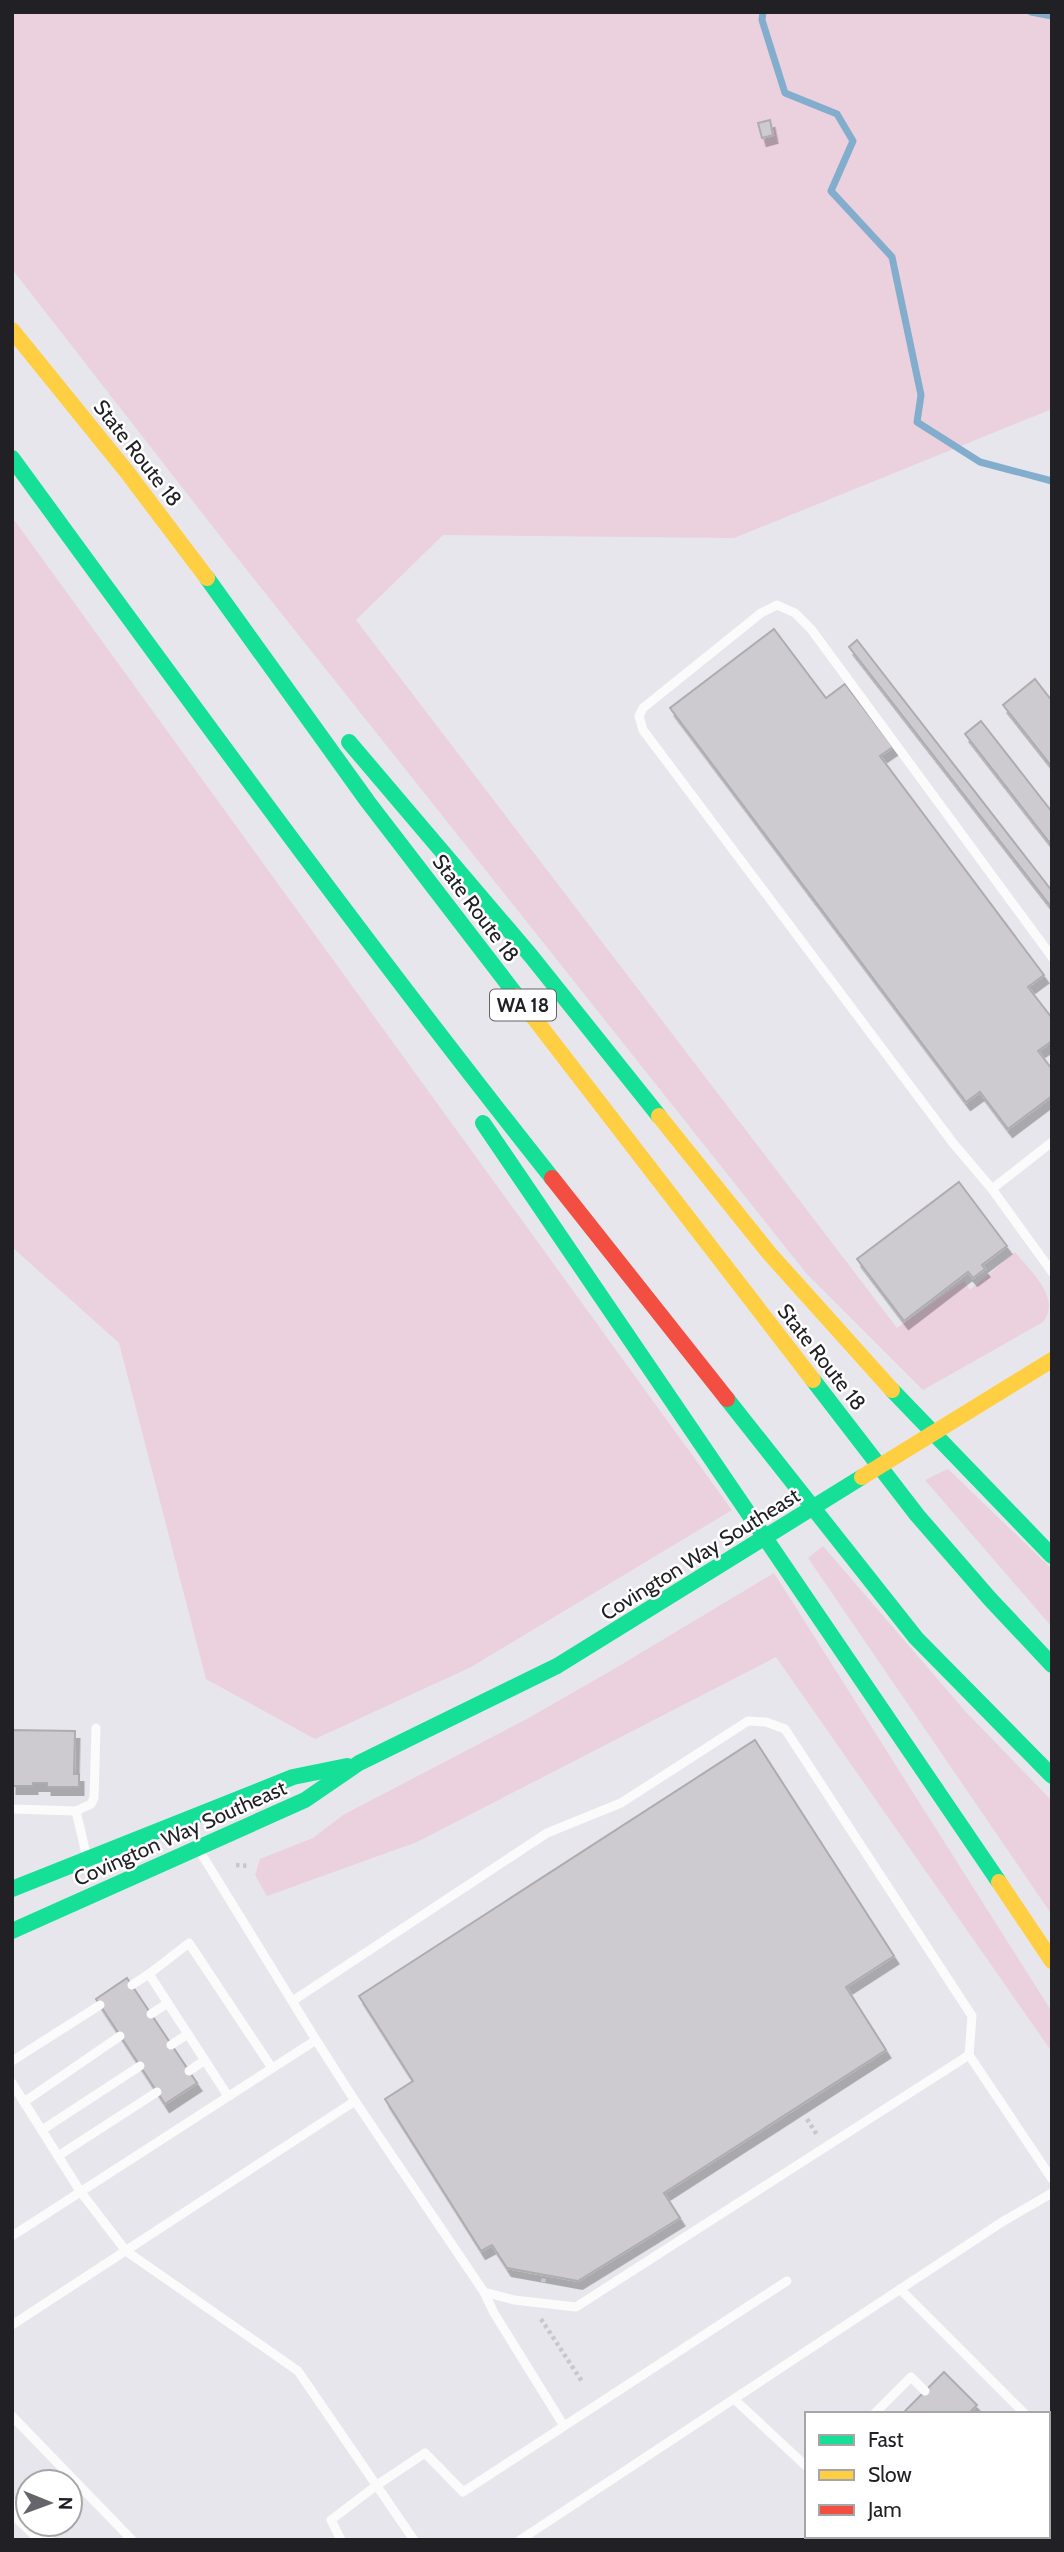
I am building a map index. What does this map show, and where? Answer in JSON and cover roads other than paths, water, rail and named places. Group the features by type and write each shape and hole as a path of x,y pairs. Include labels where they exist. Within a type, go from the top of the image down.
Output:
{"main road":[{"name":"State Route 18","path":"12,330 195,561 368,802 917,1515 1052,1665"},
{"path":"12,458 279,822 482,1090 916,1638 1052,1776"},
{"path":"195,561 319,706"},
{"path":"337,727 531,956 769,1253 875,1371 1052,1556"},
{"path":"279,822 452,1077"},
{"path":"475,1112 1052,1961"},
{"name":"Covington Way Southeast","path":"12,1931 306,1800 359,1763 557,1667 1052,1360"},
{"name":"Covington Way Southeast","path":"12,1888 89,1871 293,1777 359,1763"},
{"path":"12,1918 89,1871"}],"lane":[{"path":"1052,957 811,629 795,613 777,605 761,613 643,708 639,716 643,730 953,1143 992,1189 1052,1272"},
{"path":"992,1189 1052,1142"},
{"path":"294,2000 547,1833 621,1803 748,1721 766,1722 785,1729 972,2016 969,2055 1052,2179"},
{"path":"12,1809 76,1811 91,1804 94,1798 96,1728"},
{"path":"76,1811 89,1871"},
{"path":"198,1848 355,2101 484,2292 494,2313 564,2426"},
{"path":"132,1985 189,1943 272,2068"},
{"path":"149,1974 228,2096"},
{"path":"151,2014 168,2003"},
{"path":"12,2061 100,2005"},
{"path":"171,2045 188,2034"},
{"path":"24,2102 120,2036"},
{"path":"12,2236 316,2040"},
{"path":"484,2292 514,2300 576,2307 969,2055"},
{"path":"189,2071 205,2060"},
{"path":"42,2130 140,2066"},
{"path":"12,2083 80,2191 126,2251 299,2371 414,2540"},
{"path":"58,2156 157,2092"},
{"path":"12,2325 355,2101"},
{"path":"520,2540 1002,2222 1052,2193"},
{"path":"341,2540 331,2521 377,2485 425,2453 463,2492 787,2281"},
{"path":"900,2289 1023,2412"},
{"path":"876,2412 911,2377 925,2391"},
{"path":"734,2399 805,2465"},
{"path":"12,2416 132,2540"}],"waterway":[{"path":"763,12 762,20 785,93 837,114 853,141 831,191 892,257 921,395 917,422 980,462 1052,481"},
{"path":"1031,12 1052,16"}]}
